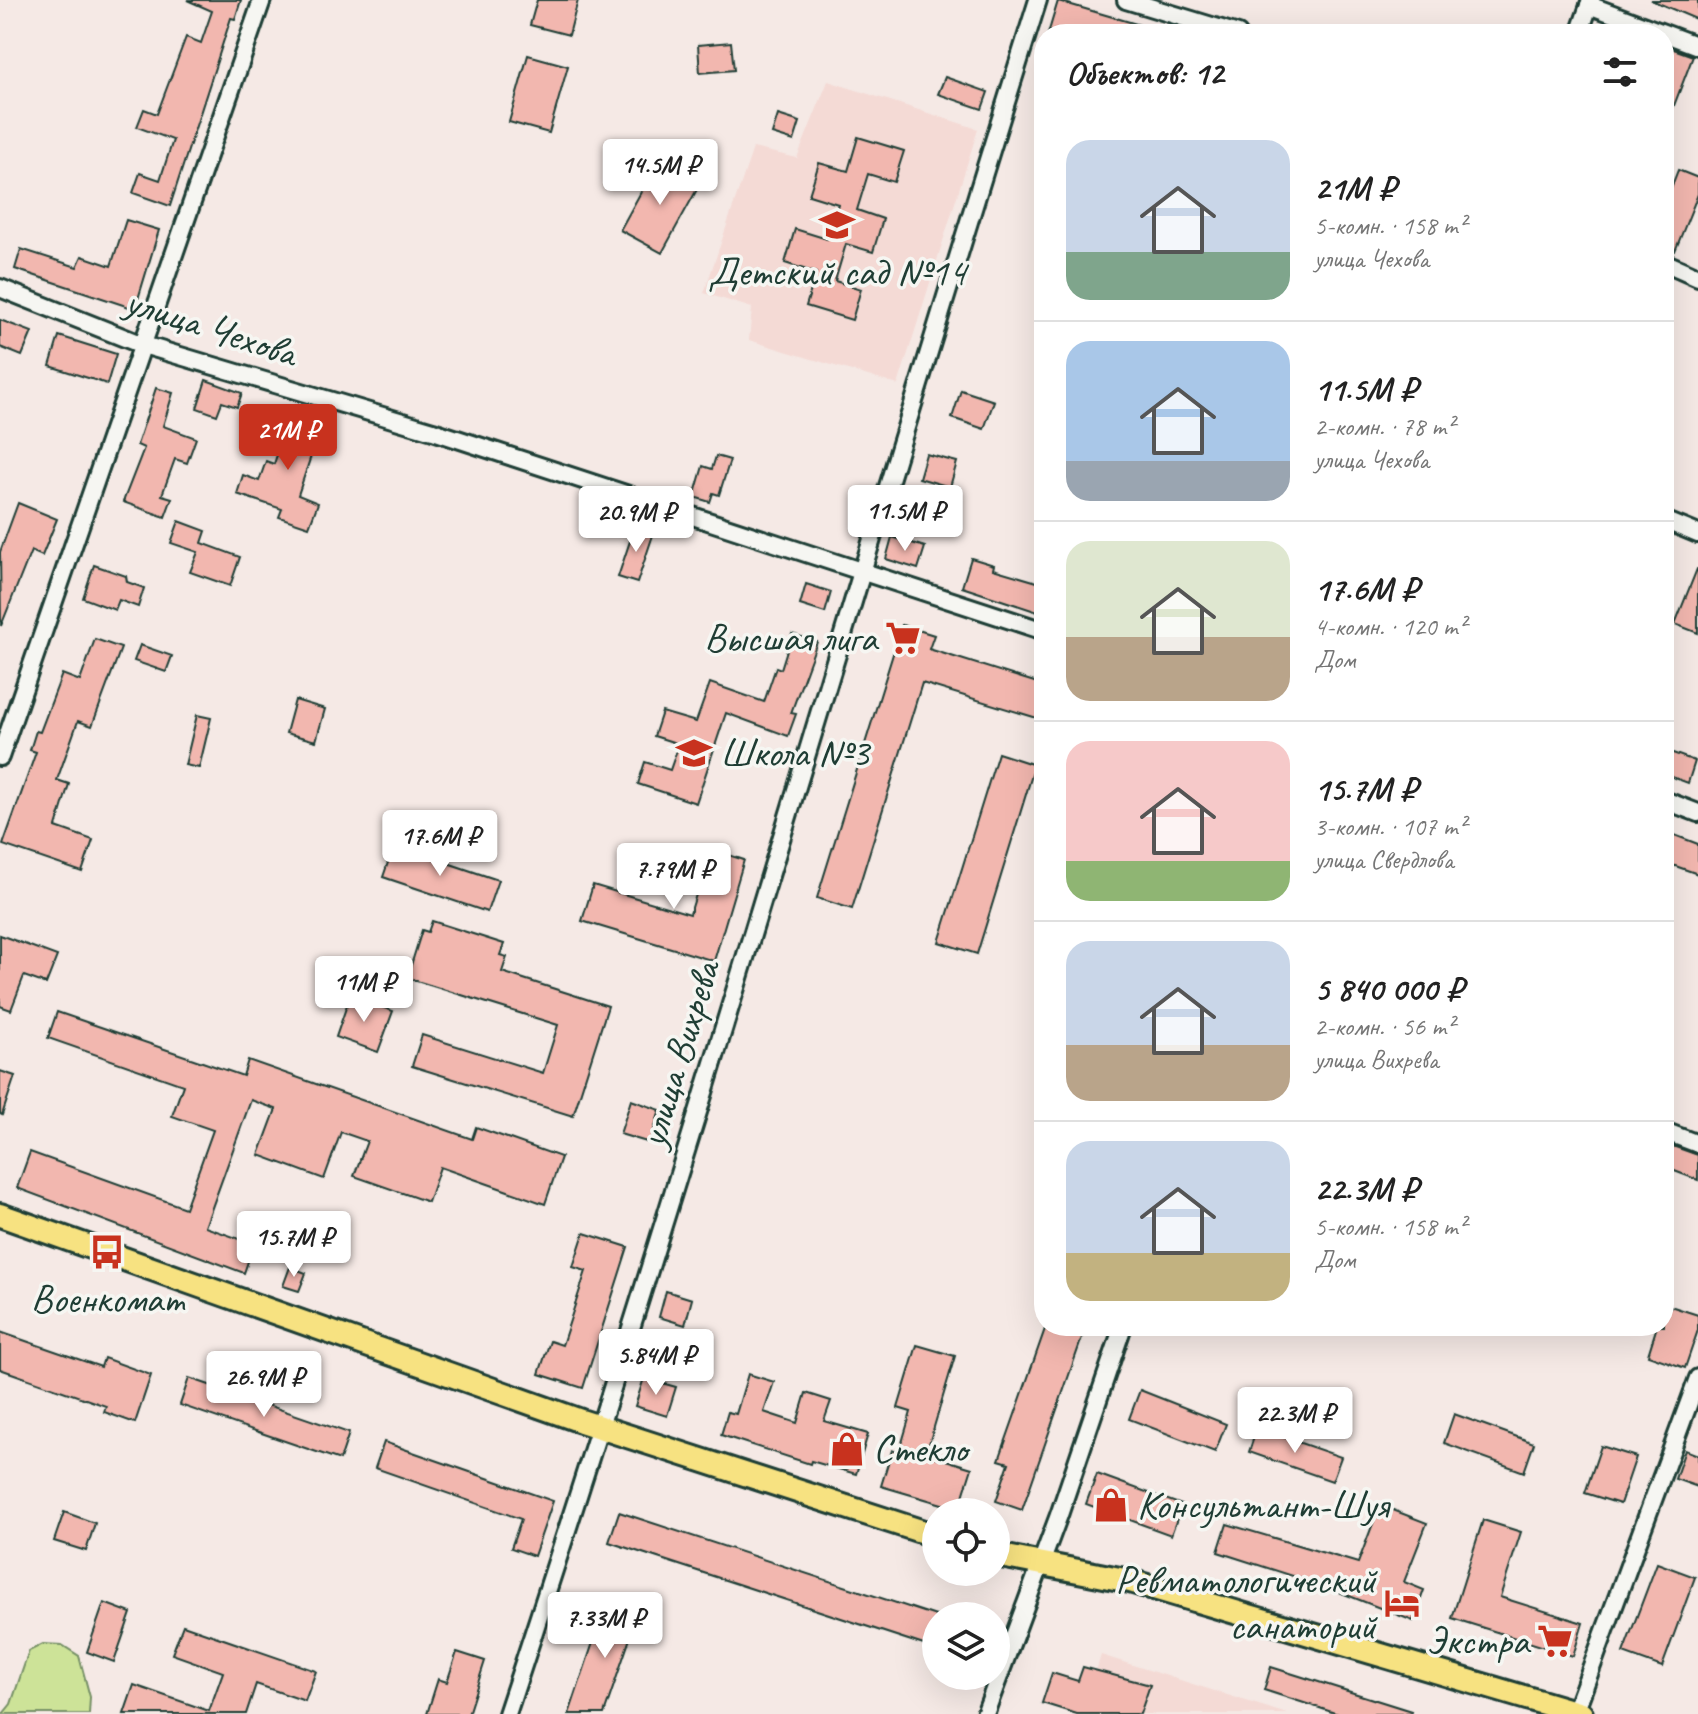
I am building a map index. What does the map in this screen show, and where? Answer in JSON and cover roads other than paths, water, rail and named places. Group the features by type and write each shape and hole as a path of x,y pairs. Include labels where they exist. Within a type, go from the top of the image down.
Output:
{"main road":[{"path":"0,1215 602,1428 922,1531"},
{"path":"1010,1558 1130,1581 1578,1713"}],"street":[{"path":"0,757 140,344 262,0"},
{"name":"улица Вихрева","path":"507,1714 602,1428 860,572 1038,0"},
{"path":"1126,0 1205,24"},
{"path":"1583,24 1590,3 1643,24"},
{"path":"1674,36 1698,46"},
{"path":"1674,266 1698,277"},
{"name":"улица Чехова","path":"0,288 140,344 433,431 1034,628"},
{"path":"1674,524 1698,534"},
{"path":"1674,804 1698,813"},
{"path":"1674,1135 1698,1144"},
{"path":"985,1714 1120,1336"},
{"path":"1578,1713 1619,1585 1691,1421 1698,1378"}],"place":[{"name":"Детский сад №14","path":"837,225"},
{"name":"Высшая лига","path":"903,638"},
{"name":"Школа №3","path":"694,753"},
{"name":"Военкомат","path":"107,1252"},
{"name":"Стекло","path":"847,1449"},
{"name":"Консультант-Шуя","path":"1111,1505"},
{"name":"Ревматологический санаторий","path":"1402,1603"},
{"name":"Экстра","path":"1555,1641"}]}
